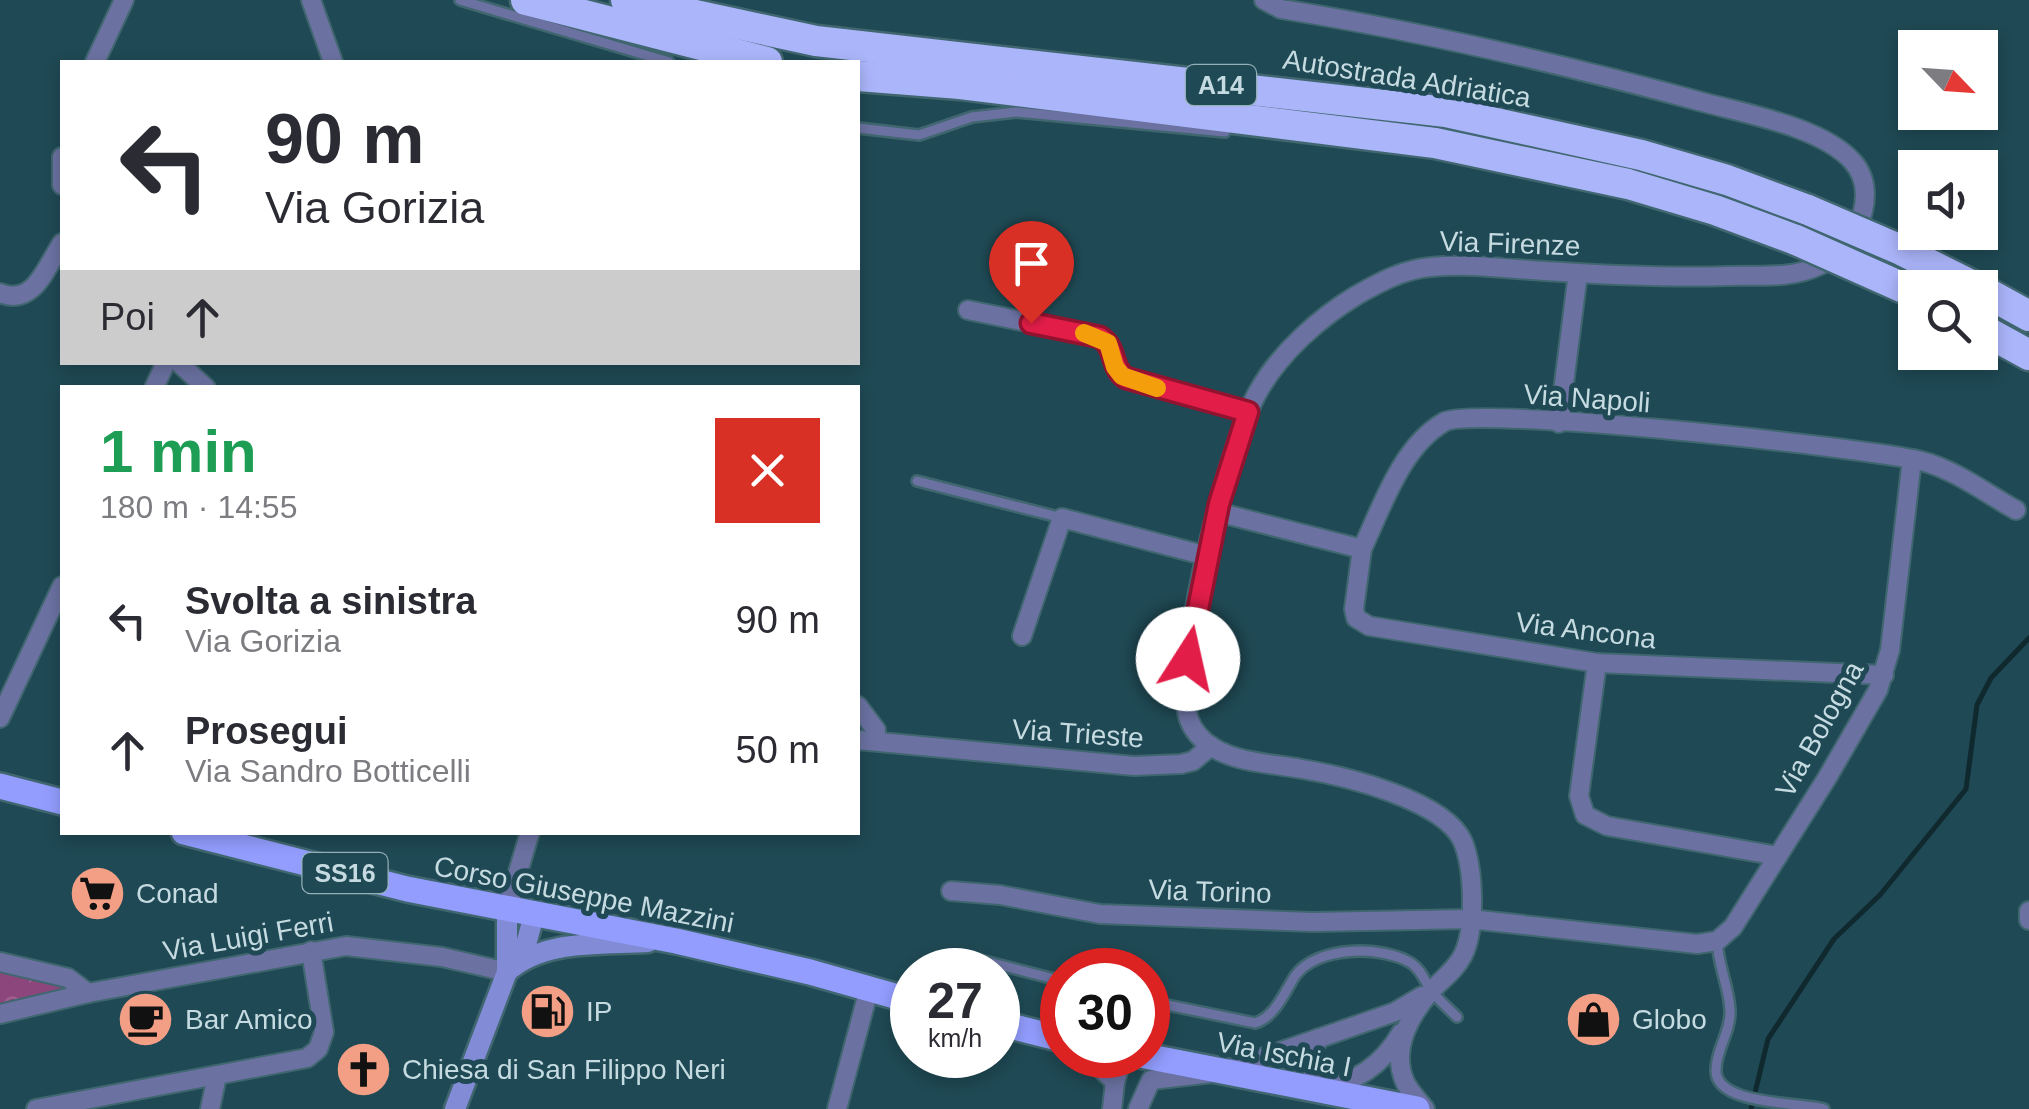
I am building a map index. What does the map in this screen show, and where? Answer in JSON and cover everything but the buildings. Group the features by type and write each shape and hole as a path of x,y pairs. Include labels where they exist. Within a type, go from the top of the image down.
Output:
{"highway":[{"path":"526,0 759,60"},
{"name":"Autostrada Adriatica","path":"626,0 816,41 1446,112 1641,155 1727,180 1808,210 1942,270"},
{"name":"A14","path":"860,76 960,84 1402,138 1505,156 1649,190 1796,240 1898,285"},
{"name":"Autostrada Adriatica","path":"1998,299 2029,316"},
{"path":"1998,338 2029,355"}],"main road":[{"path":"0,786 60,801"},
{"name":"Corso Giuseppe Mazzini","path":"196,835 407,889 676,940 890,995"},
{"name":"Via Ischia I","path":"1170,1062 1417,1109"}],"street":[{"path":"96,60 124,0"},
{"path":"310,0 332,60"},
{"name":"Via Firenze","path":"1211,746 1191,726 1186,700 1188,659 1217,512 1248,412 1265,380 1310,331 1355,296 1395,276 1422,268 1454,266 1696,277 1786,274 1816,268 1842,250 1854,234 1864,203 1862,178 1850,158 1833,146 1757,117 1483,46 1282,9 1264,0"},
{"path":"0,293 16,298 29,294 60,245"},
{"path":"1560,422 1578,274"},
{"path":"968,310 1100,337 1108,343 1118,372 1126,378 1248,412"},
{"path":"181,365 203,385"},
{"name":"Via Napoli","path":"1362,549 1411,454 1443,423 1466,418 1560,422 1833,446 1912,459 1942,469 2016,510"},
{"name":"Via Bologna","path":"1718,941 1732,927 1778,856 1861,721 1884,675 1912,459"},
{"path":"1217,512 1362,549"},
{"path":"1022,636 1062,518 1207,556"},
{"name":"Via Ancona","path":"1362,549 1354,609 1360,622 1597,663 1884,675"},
{"path":"0,718 60,590"},
{"path":"44,626 60,632"},
{"path":"1597,663 1579,796 1584,816 1606,826 1778,856"},
{"path":"860,709 876,730 867,741"},
{"name":"Via Trieste","path":"867,741 1117,765 1171,766 1194,761 1211,746"},
{"path":"1211,746 1241,758 1361,783 1444,818 1456,829 1467,853 1470,919 1462,958 1431,991 1389,1052 1365,1075 1320,1091 1309,1070 1319,1038"},
{"path":"514,966 507,909 529,835"},
{"name":"Via Torino","path":"950,891 1000,895 1083,912 1146,917 1313,922 1470,919"},
{"path":"2029,910 2029,920"},
{"path":"455,1109 534,915"},
{"path":"1470,919 1697,944 1718,941"},
{"path":"514,966 550,950 676,940"},
{"name":"Via Luigi Ferri","path":"0,1014 88,993 356,946 514,966"},
{"path":"36,1109 89,1105 302,1060 318,1050 324,1032 311,951"},
{"path":"0,962 68,978 88,993"},
{"path":"836,1109 869,989"},
{"path":"1138,1109 1152,1080 1221,1072 1395,1012 1431,991"},
{"path":"1407,1024 1400,1046 1402,1070 1405,1082 1426,1109"},
{"path":"210,1109 217,1076"},
{"path":"1111,1078 1115,1082"},
{"path":"1112,1109 1116,1078"}],"lane":[{"path":"460,0 662,60"},
{"path":"860,128 920,135 972,117 1016,112 1231,132"},
{"path":"1310,139 1505,156"},
{"path":"917,481 1062,518"},
{"path":"1718,941 1719,966 1730,1006 1729,1032 1715,1071 1720,1086 1734,1095 1824,1109"},
{"path":"1170,1006 1230,1020 1262,1020 1307,962 1343,952 1406,960 1421,972 1431,991 1457,1016"}],"green space":[{"path":"0,965 88,993 0,1014"}],"waterway":[{"path":"1751,1109 1768,1039 1834,939 1880,895 1966,789 1977,705 1991,678 2029,638"}],"slow traffic":[{"path":"1084,333 1108,343 1122,376 1157,388"}],"place":[{"name":"Conad","path":"97,893"},
{"name":"IP","path":"547,1011"},
{"name":"Bar Amico","path":"146,1019"},
{"name":"Globo","path":"1593,1019"},
{"name":"Chiesa di San Filippo Neri","path":"363,1069"}],"route":[{"path":"1031,323 1100,337 1108,343 1118,372 1126,378 1248,412 1219,504 1188,659"}]}
